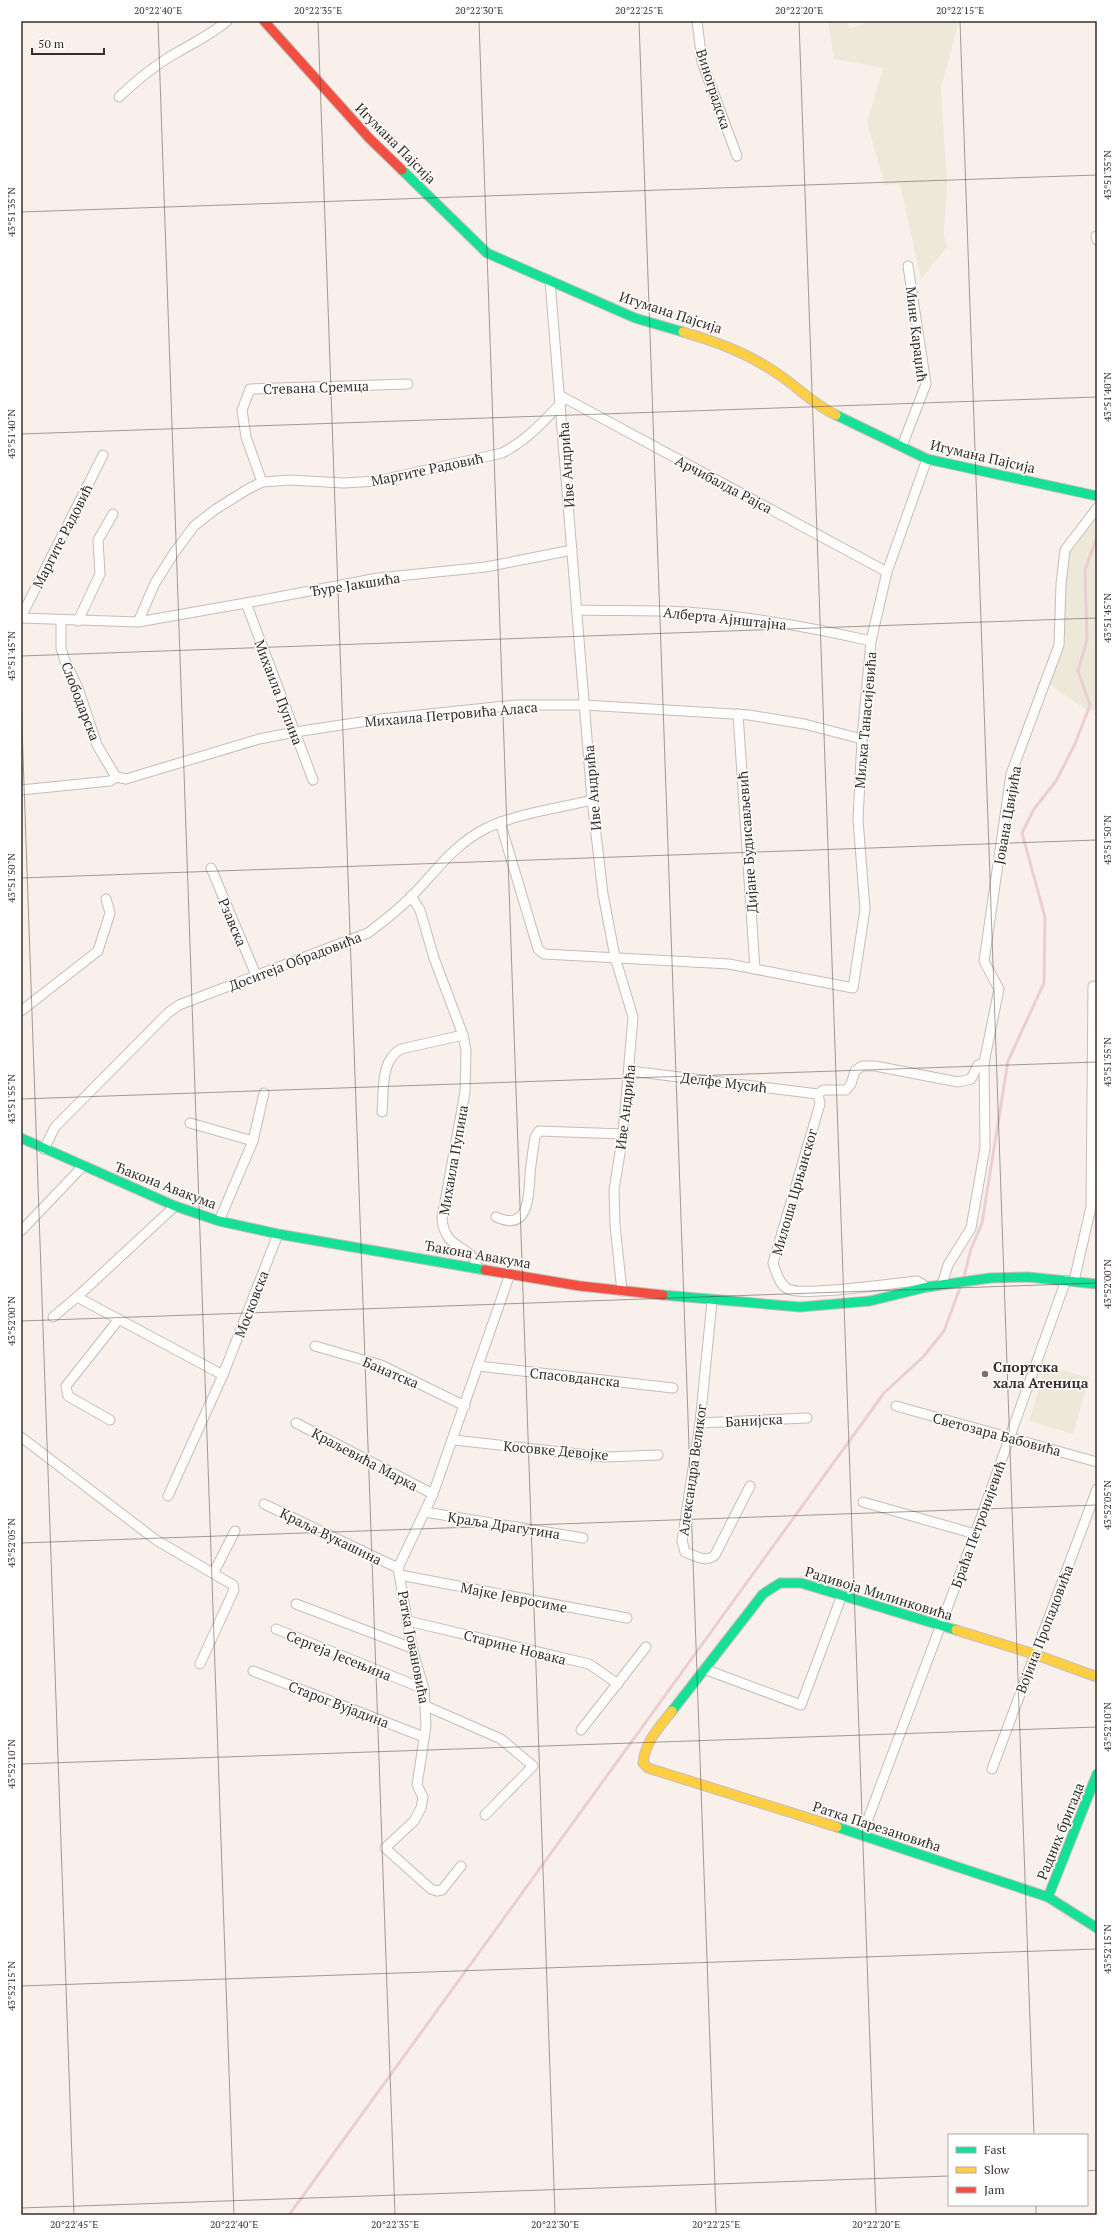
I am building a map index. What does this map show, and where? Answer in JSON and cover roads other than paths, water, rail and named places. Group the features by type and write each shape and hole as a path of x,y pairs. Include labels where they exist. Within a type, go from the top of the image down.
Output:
{"street":[{"path":"119,97 142,76 177,52 202,39 227,21"},
{"name":"Игумана Пајсија","path":"264,21 369,138 487,253 635,318 727,346 749,355 779,374 821,408 927,459 1097,496"},
{"name":"Виноградска","path":"697,21 702,62 737,156"},
{"name":"Мине Караџић","path":"902,446 926,384 908,266"},
{"name":"Иве Андрића","path":"550,281 561,400 592,800 603,894 615,958 633,1017 630,1071 623,1134 614,1190 615,1224 622,1292"},
{"name":"Стевана Сремца","path":"262,482 246,437 242,410 250,389 408,384"},
{"name":"Маргите Радовић","path":"103,455 21,617 78,621 138,622 155,583 174,552 194,526 216,509 262,482 290,480 344,483 377,481 502,453 512,448 535,431 561,400"},
{"name":"Арчибалда Рајса","path":"561,400 887,572"},
{"name":"Миљка Танасијевића","path":"755,969 853,988 865,910 858,820 862,739 872,641 887,572 927,459"},
{"name":"Јована Цвијића","path":"944,1284 948,1265 971,1228 985,1148 984,1063 999,989 984,961 1011,774 1059,645 1061,584 1065,550 1097,508"},
{"path":"78,621 100,574 98,540 113,514"},
{"name":"Ђуре Јакшића","path":"138,622 246,604 378,578 486,568 572,550"},
{"name":"Михаила Пупина","path":"246,604 313,780"},
{"name":"Алберта Ајнштајна","path":"577,610 685,612 740,617 813,628 872,641"},
{"name":"Слободарска","path":"61,620 61,648 65,661 78,688 97,745 116,777"},
{"name":"Михаила Петровића Аласа","path":"21,790 110,781 116,777 126,779 259,739 295,732 448,711 516,705 585,705 738,714 804,724 862,739"},
{"name":"Дијане Будисављевић","path":"738,714 755,969"},
{"name":"Доситеја Обрадовића","path":"44,1149 56,1127 168,1013 179,1005 368,933 390,917 412,896 455,849 482,830 500,822 592,800"},
{"path":"500,822 538,949 544,954 729,964 755,969"},
{"name":"Рзавска","path":"211,868 256,975"},
{"name":"Михаила Пупина","path":"412,896 420,910 434,958 463,1035 467,1065 465,1092 442,1218 443,1227 448,1239 472,1256 478,1269"},
{"path":"21,1011 98,951 110,913 106,899"},
{"name":"Браћа Петронијевић","path":"862,1834 1070,1280 1091,1207 1093,986 1097,987"},
{"path":"382,1112 386,1066 393,1054 401,1049 463,1035"},
{"name":"Јована Цвијића","path":"818,1094 823,1090 846,1090 851,1084 855,1071 862,1066 875,1066 958,1082 971,1079 978,1064 984,1063"},
{"name":"Делфе Мусић","path":"630,1071 818,1094"},
{"path":"219,1221 253,1141 264,1093"},
{"name":"Милоша Црњанског","path":"818,1094 820,1104 773,1263 784,1286 789,1290 819,1290 917,1281 927,1287"},
{"path":"190,1123 253,1141"},
{"path":"496,1217 515,1220 527,1208 535,1137 539,1131 623,1134"},
{"name":"Ђакона Авакума","path":"21,1138 82,1167 175,1206 219,1221 278,1234 478,1269 622,1292 712,1301 800,1307 840,1305 870,1301 927,1287 975,1279 1010,1277 1070,1280 1097,1284"},
{"path":"21,1231 82,1167"},
{"path":"53,1317 77,1297 175,1206"},
{"name":"Московска","path":"168,1496 223,1375 278,1234"},
{"path":"399,1572 434,1494 454,1440 510,1274"},
{"path":"77,1297 223,1375"},
{"name":"Александра Великог","path":"712,1301 700,1423 682,1541 686,1552 703,1559 709,1559 715,1555 750,1486"},
{"path":"110,1420 68,1396 66,1386 119,1319"},
{"name":"Банатска","path":"315,1346 381,1365 465,1406"},
{"name":"Спасовданска","path":"478,1366 673,1388"},
{"name":"Светозара Бабовића","path":"896,1406 1097,1462"},
{"name":"Банијска","path":"700,1423 807,1418"},
{"name":"Краљевића Марка","path":"296,1423 434,1494"},
{"path":"21,1437 156,1540 214,1572 233,1585 234,1590 200,1664"},
{"name":"Косовке Девојке","path":"454,1440 606,1456 658,1455"},
{"name":"Војина Пропадовића","path":"992,1769 1097,1489"},
{"path":"863,1502 975,1534"},
{"name":"Краља Вукашина","path":"264,1504 399,1572"},
{"name":"Краља Драгутина","path":"425,1512 583,1538"},
{"path":"214,1572 235,1531"},
{"name":"Мајке Јевросиме","path":"399,1572 627,1618"},
{"name":"Ратка Јовановића","path":"399,1572 412,1648 424,1689 426,1706 424,1737 417,1785 423,1797 421,1808 414,1821 385,1848 430,1889 437,1892 442,1890 462,1866"},
{"name":"Радивоја Милинковића","path":"643,1762 644,1752 654,1734 763,1594 772,1586 790,1581 842,1595 1034,1654 1097,1677"},
{"path":"704,1669 801,1705 842,1595"},
{"path":"296,1604 412,1648"},
{"name":"Старине Новака","path":"408,1621 588,1664 618,1684"},
{"name":"Сергеја Јесењина","path":"276,1629 424,1689"},
{"path":"582,1730 646,1647"},
{"name":"Старог Вујадина","path":"253,1671 424,1737"},
{"path":"426,1706 501,1739 533,1766 485,1815"},
{"name":"Ратка Парезановића","path":"643,1762 648,1768 862,1834 1048,1897 1097,1928"},
{"name":"Радних бригада","path":"1048,1897 1097,1774"}],"waterway":[{"path":"963,1280 971,1249 982,1223 1008,1061 1044,983 1045,917 1022,833 1034,809 1056,781 1075,744 1090,705 1078,671 1087,640 1085,570 1097,537"},
{"path":"289,2215 884,1393 923,1357 944,1331 961,1285"}],"place":[{"name":"Спортска хала Атеница","path":"985,1374"}]}
